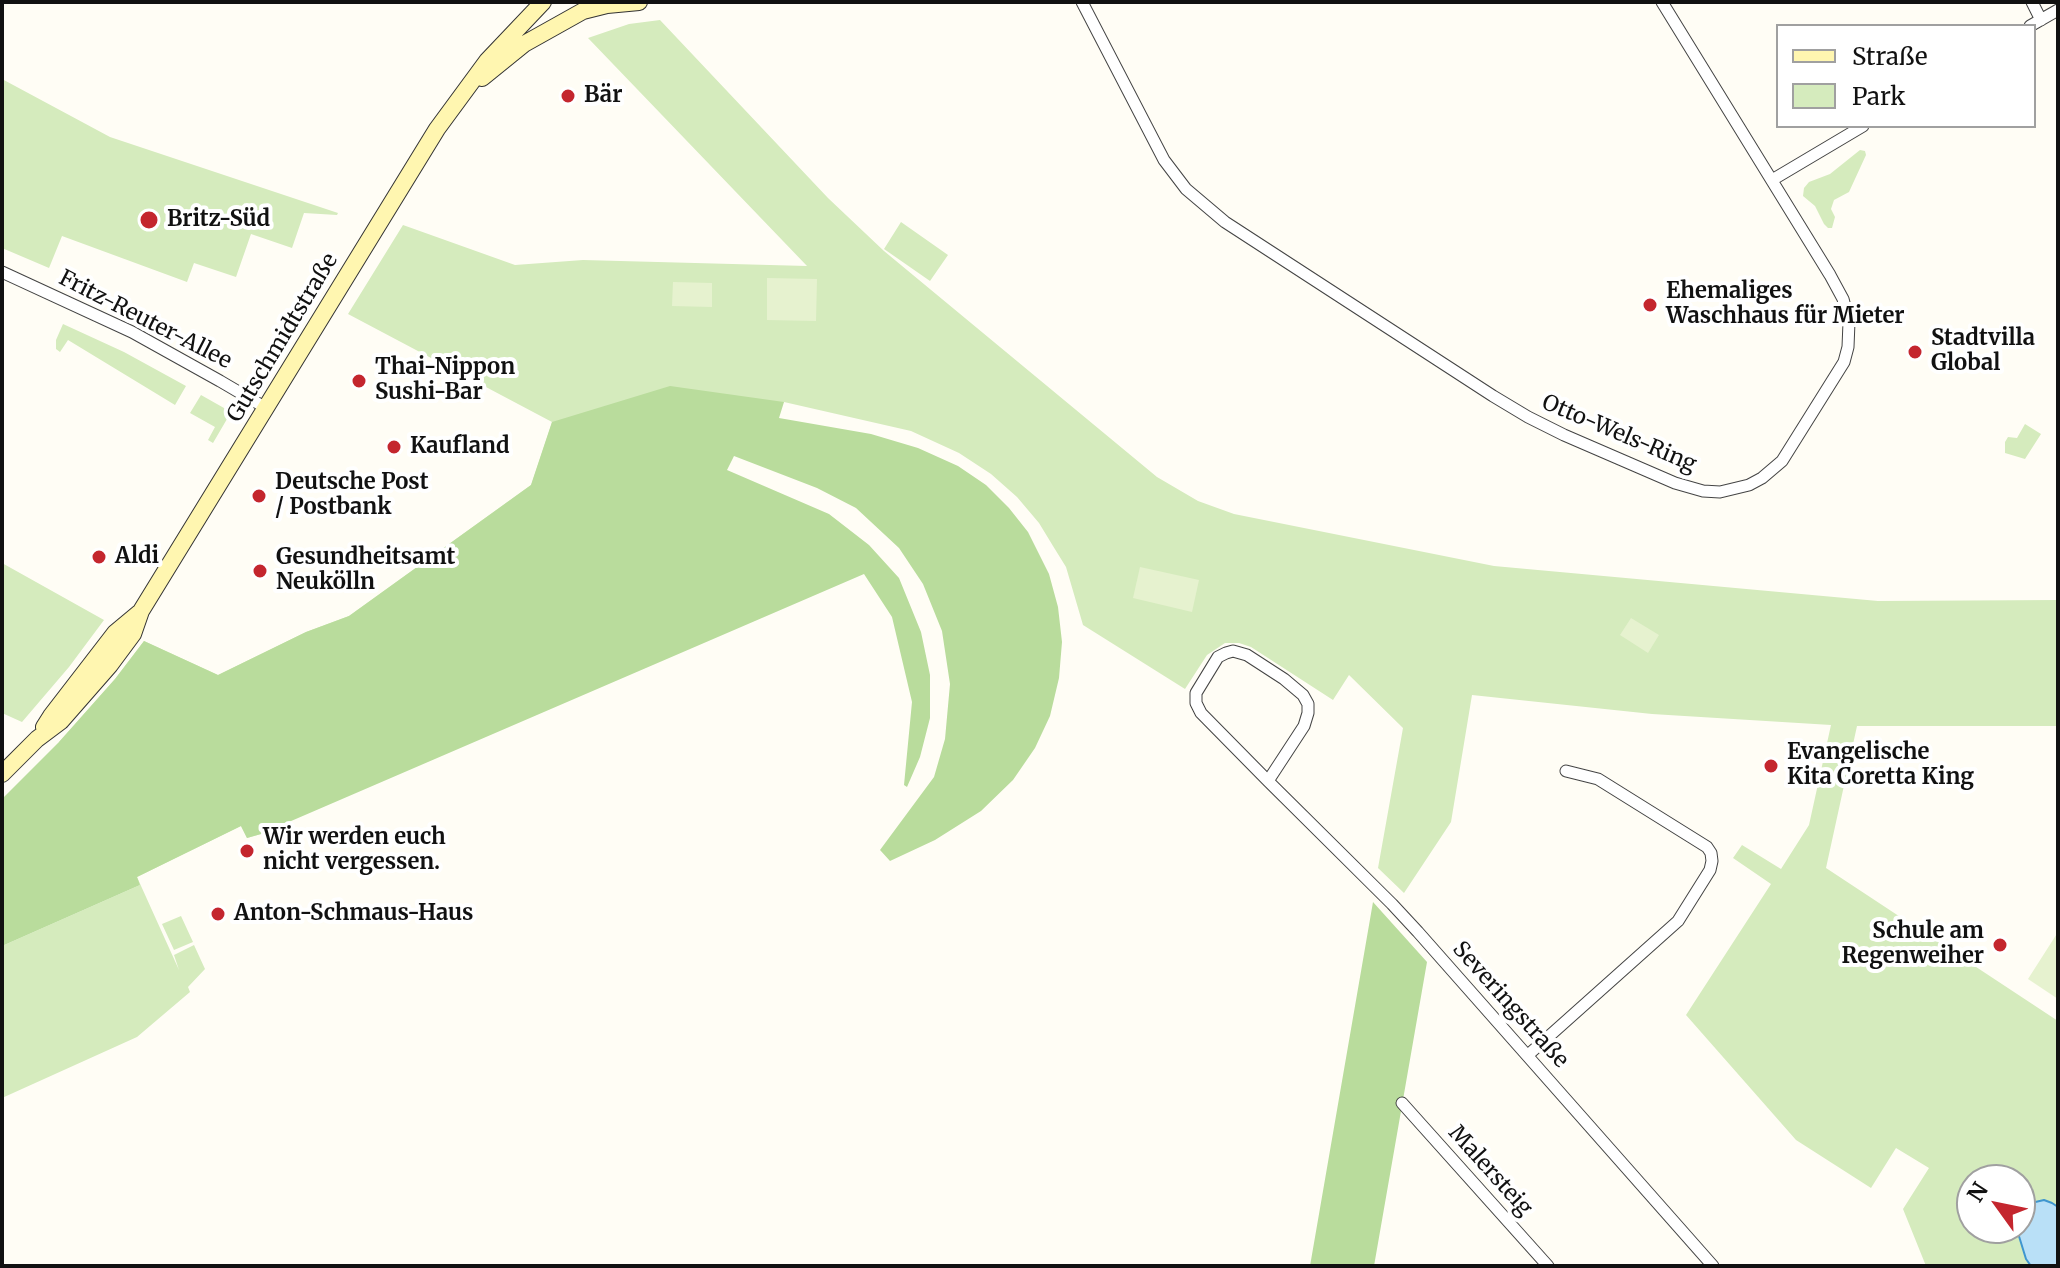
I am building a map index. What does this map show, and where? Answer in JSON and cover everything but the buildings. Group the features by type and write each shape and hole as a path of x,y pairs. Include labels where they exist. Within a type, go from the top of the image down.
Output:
{"street":[{"name":"Gutschmidtstraße","path":"2,774 37,739 61,721 133,634 141,611 437,129 487,61 543,2"},
{"name":"Gutschmidtstraße","path":"466,91 524,44 581,6 639,2"},
{"name":"Otto-Wels-Ring","path":"1082,2 1164,160 1186,189 1212,212 1516,410 1653,475 1689,488 1720,492 1749,485 1782,461 1795,444 1844,362 1849,322 1843,299 1662,2"},
{"path":"2032,2 2035,23 2058,10"},
{"path":"1772,180 1860,128"},
{"name":"Fritz-Reuter-Allee","path":"2,272 132,332 266,408"},
{"name":"Severingstraße","path":"1268,781 1304,726 1308,704 1303,695 1284,679 1247,655 1233,651 1226,653 1218,657 1198,689 1196,703 1201,713 1268,781 1392,904 1713,1266"},
{"path":"1528,1055 1678,921 1710,870 1712,861 1707,847 1603,782 1566,771"},
{"name":"Malersteig","path":"1402,1103 1548,1266"}],"green space":[{"path":"660,20 828,198 884,251 1157,477 1198,501 1234,514 1494,566 1878,601 2058,600 2058,726 1857,726 1826,868 2058,1021 2058,1266 1926,1266 1903,1209 1929,1168 1896,1148 1871,1188 1796,1140 1686,1015 1771,884 1733,858 1742,845 1781,869 1809,825 1831,725 1652,714 1472,695 1451,822 1404,893 1378,868 1403,728 1349,675 1333,700 1251,647 1225,643 1207,655 1185,689 1083,625 1066,567 1039,523 1017,497 991,474 959,453 911,431 784,402 261,834 247,838 241,826 137,877 179,970 174,955 194,945 205,969 188,987 190,992 137,1037 2,1098 2,946 140,885 59,742 144,641 218,675 306,632 349,616 531,485 552,422 348,314 403,225 515,265 583,260 807,266 588,38 629,24"},
{"path":"2,79 110,137 338,213 304,213 292,248 251,234 236,277 194,263 187,282 62,236 49,268 2,248"},
{"path":"1860,150 1865,151 1866,155 1849,192 1834,200 1831,209 1835,217 1832,228 1828,228 1815,206 1803,196 1804,188 1809,182 1830,174"},
{"path":"901,222 948,255 930,281 884,249"},
{"path":"767,278 817,279 816,321 767,320"},
{"path":"673,282 712,283 712,307 672,306"},
{"path":"63,324 124,352 186,386 175,405 68,340 60,352 56,349 56,340"},
{"path":"670,386 784,402 779,418 871,434 918,448 958,466 986,485 1028,532 1049,574 1058,607 1062,642 1059,678 1050,716 1035,748 1013,780 981,811 935,840 890,861 880,850 934,777 945,739 950,684 942,631 923,584 899,548 856,508 817,488 734,456 727,470 829,514 869,545 899,578 921,632 930,675 930,718 920,757 907,787 904,785 912,702 892,617 864,574 261,834 247,838 241,826 137,877 140,885 2,946 2,799 59,742 144,641 218,675 306,632 349,616 531,485 552,422"},
{"path":"201,395 227,412 227,419 213,443 208,440 215,427 190,413"},
{"path":"2025,424 2041,434 2025,459 2005,453 2008,437 2017,438"},
{"path":"2,563 104,620 22,722 2,713"},
{"path":"1140,567 1199,580 1192,612 1133,598"},
{"path":"1631,618 1659,635 1648,653 1620,635"},
{"path":"1373,902 1427,962 1374,1266 1310,1266"},
{"path":"181,916 193,942 174,950 162,924"},
{"path":"2058,932 2058,999 2028,979"}],"water":[{"path":"2044,1200 2058,1207 2058,1266 2031,1266 2026,1259 2021,1244 2036,1244 2036,1202"}],"place":[{"name":"Bär","path":"568,96"},
{"name":"Britz-Süd","path":"149,220"},
{"name":"Ehemaliges Waschhaus für Mieter","path":"1650,305"},
{"name":"Stadtvilla Global","path":"1915,352"},
{"name":"Thai-Nippon Sushi-Bar","path":"359,381"},
{"name":"Kaufland","path":"394,447"},
{"name":"Deutsche Post / Postbank","path":"259,496"},
{"name":"Aldi","path":"99,557"},
{"name":"Gesundheitsamt Neukölln","path":"260,571"},
{"name":"Evangelische Kita Coretta King","path":"1771,766"},
{"name":"Wir werden euch nicht vergessen.","path":"247,851"},
{"name":"Anton-Schmaus-Haus","path":"218,914"},
{"name":"Schule am Regenweiher","path":"2000,945"}]}
